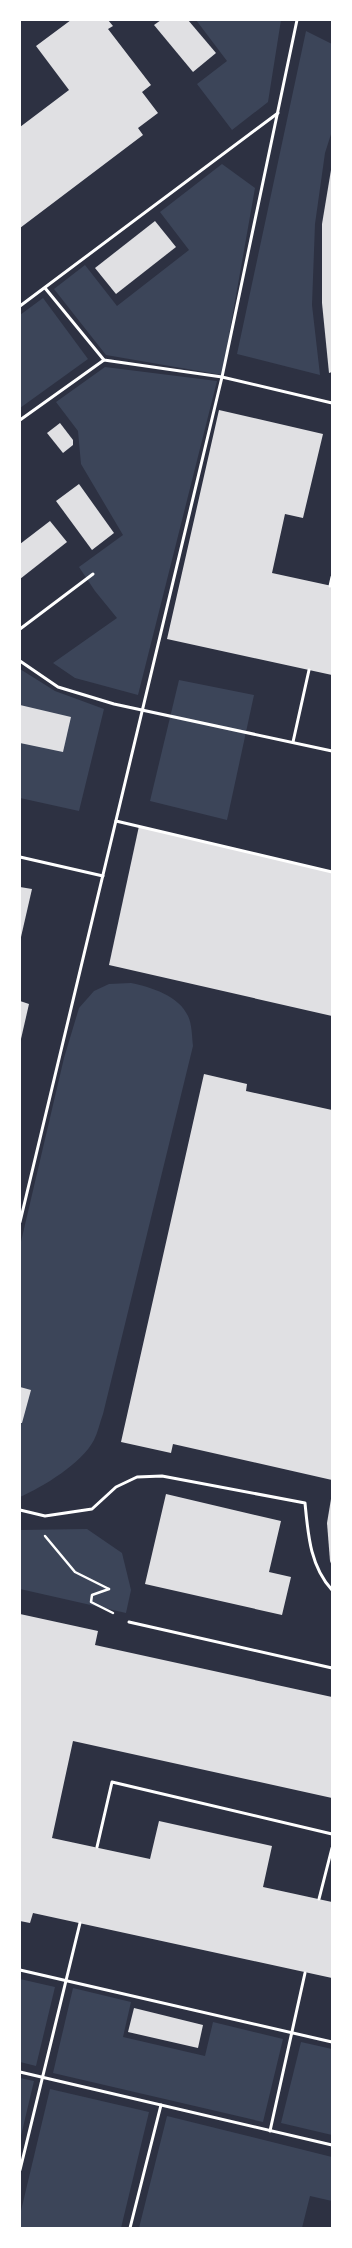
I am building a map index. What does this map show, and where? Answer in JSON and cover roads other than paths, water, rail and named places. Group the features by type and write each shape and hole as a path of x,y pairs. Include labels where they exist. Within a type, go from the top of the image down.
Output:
{"lane":[{"path":"20,1222 222,377 278,113 296,20"},
{"path":"20,306 278,113"},
{"path":"45,288 104,360 222,377 332,403"},
{"path":"20,420 104,360"},
{"path":"20,629 93,574"},
{"path":"330,586 332,577"},
{"path":"20,662 58,687 142,710 332,750"},
{"path":"293,742 309,670"},
{"path":"116,821 332,872"},
{"path":"20,857 102,876"},
{"path":"20,1510 44,1516 92,1509 116,1487 137,1477 162,1476 305,1503 309,1545 322,1579 332,1590"},
{"path":"129,1622 332,1668"},
{"path":"97,1847 112,1782 332,1834"},
{"path":"319,1899 332,1848"},
{"path":"20,2170 80,1924"},
{"path":"20,1970 332,2042"},
{"path":"270,2131 293,2033 305,1972"},
{"path":"20,2072 332,2145"},
{"path":"130,2228 161,2105"}]}
